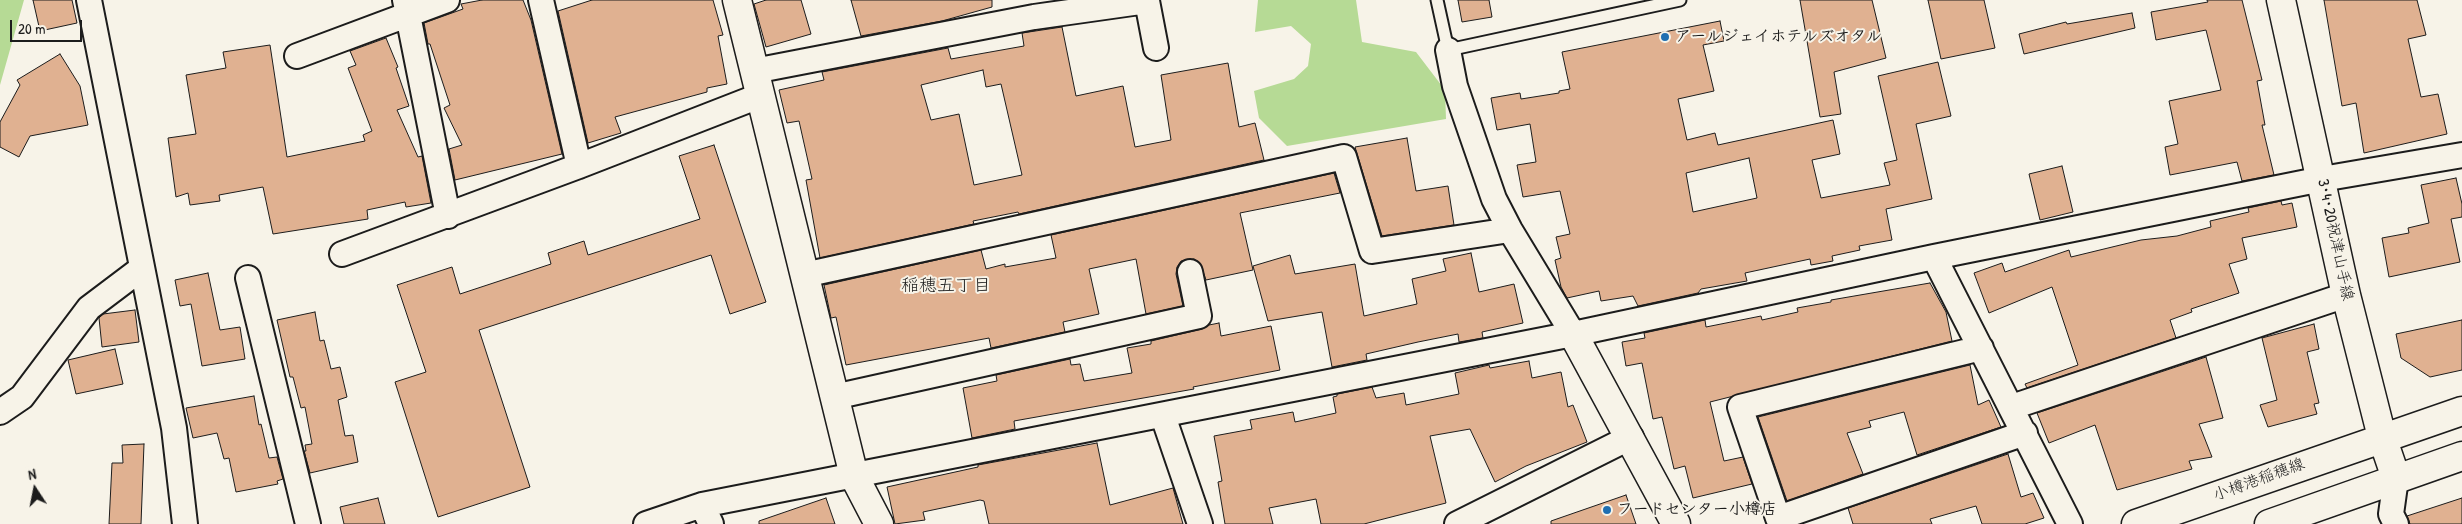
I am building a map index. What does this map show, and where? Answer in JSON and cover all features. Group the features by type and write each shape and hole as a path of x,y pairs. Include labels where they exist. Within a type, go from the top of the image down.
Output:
{"main road":[{"path":"737,0 756,84 854,476 879,524"},
{"name":"3･4･20祝津山手線","path":"2281,0 2346,294 2382,437 2396,478"},
{"path":"1573,334 1631,437 1676,524"},
{"name":"小樽港稲穂線","path":"2136,524 2382,437 2462,411"},
{"path":"2269,524 2462,456"}],"street":[{"path":"89,0 174,428 185,524"},
{"path":"297,56 406,7 447,0"},
{"path":"541,0 579,166"},
{"path":"342,254 579,166 756,84 1034,17 1147,1 1156,48"},
{"path":"406,7 448,216"},
{"path":"1448,50 1455,86 1494,199 1510,230 1573,334"},
{"path":"646,524 707,514 854,476 1573,334 1934,257 2322,179 2462,155"},
{"path":"804,275 1344,157 1372,251 1510,230"},
{"path":"1934,257 2070,524"},
{"path":"0,412 22,397 89,308 142,268"},
{"path":"834,397 1198,316 1190,272"},
{"path":"248,278 308,524"},
{"path":"2012,407 2346,294"},
{"path":"1982,348 1740,407 1778,518 2025,434"},
{"path":"1164,416 1200,524"},
{"path":"1457,524 1631,437"},
{"path":"2396,478 2392,514 2396,524"}],"lane":[{"path":"1437,0 1448,50 1680,0"}],"green space":[{"path":"0,0 24,0 0,85"},
{"path":"1258,0 1356,0 1362,42 1416,52 1445,90 1446,119 1287,146 1259,118 1254,91 1294,79 1308,66 1311,44 1291,26 1255,32"}],"building":[{"path":"33,0 72,0 77,23 40,31"},
{"path":"482,0 523,0 531,20 562,154 455,180 449,149 462,145 444,108 450,105 430,44 428,44 424,23 463,9 461,4"},
{"path":"592,0 713,0 723,35 718,36 727,84 707,88 707,92 615,117 621,133 588,143 558,11"},
{"path":"766,0 801,0 811,34 766,47 754,4"},
{"path":"851,0 992,0 992,7 942,21 861,36"},
{"path":"1458,0 1489,0 1492,17 1462,22"},
{"path":"1800,0 1872,0 1886,58 1834,72 1841,114 1820,117"},
{"path":"1928,0 1984,0 1995,48 1941,59"},
{"path":"2207,0 2242,0 2262,80 2257,81 2265,125 2262,125 2274,175 2242,181 2237,162 2170,175 2165,147 2178,144 2169,101 2221,90 2206,30 2156,40 2151,12 2208,2"},
{"path":"2324,0 2417,0 2426,35 2408,39 2421,97 2438,94 2447,134 2364,153 2356,103 2342,106"},
{"path":"2132,13 2135,28 2024,54 2019,34 2066,22 2067,24"},
{"path":"1720,21 1724,41 1703,45 1714,91 1678,99 1687,140 1715,133 1718,145 1833,120 1840,154 1812,160 1821,198 1890,185 1884,163 1897,160 1878,76 1938,62 1951,116 1916,124 1932,199 1886,209 1892,240 1859,246 1860,250 1832,256 1833,261 1811,265 1810,259 1745,273 1747,281 1701,289 1698,293 1638,306 1633,296 1601,301 1599,291 1567,298 1561,287 1555,260 1561,258 1556,237 1570,234 1560,191 1523,197 1517,165 1536,162 1530,124 1497,130 1491,98 1520,93 1521,99 1559,93 1559,91 1570,89 1562,52","holes":["1749,158 1757,198 1693,212 1686,173"]},
{"path":"1062,27 1076,96 1123,86 1135,147 1171,140 1161,75 1228,63 1239,127 1255,123 1264,160 1019,214 1018,212 973,221 974,224 820,258 806,180 812,179 799,121 787,123 779,90 824,80 822,72 948,48 951,59 1024,46 1022,33","holes":["983,70 986,87 1001,84 1022,175 974,185 959,114 931,120 921,85"]},
{"path":"386,38 398,67 396,68 409,106 397,110 418,157 422,156 431,203 406,207 405,202 367,210 368,219 273,234 263,187 219,195 220,201 190,205 188,193 176,197 168,138 196,134 186,75 226,68 223,52 270,45 287,157 365,141 363,135 372,131 348,68 356,65 350,51"},
{"path":"60,54 80,86 88,125 30,136 19,157 0,147 0,122 20,85 17,80"},
{"path":"1407,138 1416,191 1448,186 1454,225 1382,236 1355,147"},
{"path":"714,145 766,302 730,314 711,255 479,330 530,487 438,517 395,382 426,372 397,285 452,267 460,294 551,264 548,253 584,241 588,255 700,219 679,156"},
{"path":"2062,166 2073,212 2040,220 2029,174"},
{"path":"1334,173 1340,193 1240,213 1253,270 1206,280 1200,263 1194,259 1181,261 1177,267 1176,274 1183,306 1146,314 1136,259 1089,269 1099,314 1063,322 1065,332 991,348 989,338 846,365 836,317 831,318 824,285 981,250 986,269 1005,264 1005,267 1056,258 1051,235"},
{"path":"2456,178 2462,204 2462,217 2451,219 2460,262 2389,277 2382,238 2409,233 2408,228 2429,223 2421,185"},
{"path":"2281,201 2282,205 2292,203 2297,227 2242,238 2247,259 2229,264 2239,293 2191,309 2192,312 2170,320 2176,338 2027,388 2025,384 2078,365 2052,287 1989,313 1974,273 2002,263 2005,272 2069,250 2071,257 2141,240 2177,236 2211,227 2210,221 2249,212 2248,208"},
{"path":"1471,253 1479,292 1514,284 1523,323 1482,332 1483,338 1459,342 1458,334 1366,354 1367,360 1332,367 1322,312 1268,321 1253,266 1290,255 1295,274 1355,264 1364,316 1417,304 1412,279 1446,271 1443,259"},
{"path":"208,273 220,330 240,327 245,359 202,366 191,304 180,306 175,280"},
{"path":"1930,283 1946,312 1952,341 1710,402 1724,461 1743,457 1752,484 1693,498 1685,466 1674,469 1662,417 1653,419 1642,363 1626,366 1622,342 1645,338 1644,333 1705,320 1706,327 1761,316 1762,320 1798,312 1797,308 1831,302 1831,300"},
{"path":"135,310 139,342 102,347 99,318 103,314"},
{"path":"315,312 320,341 324,340 331,369 340,367 347,397 338,400 345,436 353,435 358,462 310,473 304,451 306,451 305,445 312,444 305,407 301,408 293,377 290,377 277,320"},
{"path":"2462,320 2462,370 2430,377 2401,358 2396,334"},
{"path":"1219,323 1221,336 1271,326 1280,370 1193,387 1194,389 1014,421 1015,429 972,438 963,388 997,381 996,375 1070,359 1071,365 1080,364 1084,381 1132,373 1127,348 1151,344 1151,341"},
{"path":"2314,324 2319,349 2307,352 2319,403 2314,404 2317,414 2268,427 2260,405 2277,400 2262,338"},
{"path":"115,349 123,384 76,394 68,360"},
{"path":"2206,357 2223,418 2199,424 2212,457 2189,461 2192,469 2117,490 2095,425 2049,443 2037,413"},
{"path":"1529,361 1532,378 1561,372 1568,407 1573,405 1587,442 1526,466 1495,482 1470,429 1430,436 1446,503 1364,524 1321,524 1316,499 1269,508 1273,524 1225,524 1218,482 1222,481 1214,436 1252,429 1250,420 1293,412 1295,422 1336,413 1333,397 1337,396 1337,394 1372,387 1376,398 1404,393 1406,405 1459,394 1455,373 1489,365 1490,368"},
{"path":"1970,365 1978,405 1989,400 2001,427 1917,455 1904,412 1869,421 1871,427 1847,433 1863,474 1787,501 1758,417"},
{"path":"254,396 259,425 261,424 269,458 277,457 283,479 277,481 278,484 236,492 229,458 224,459 217,433 193,438 186,408"},
{"path":"1097,443 1110,505 1173,488 1183,524 989,524 984,501 980,500 923,512 925,520 895,524 887,487 978,467 978,465"},
{"path":"144,444 141,524 109,524 112,463 123,463 122,445"},
{"path":"2008,454 2021,497 2033,493 2044,518 2025,524 1982,524 1976,506 1930,519 1932,524 1853,524 1848,508"},
{"name":"フードセンター小樽店","path":"1626,495 1636,524 1551,524 1551,521"},
{"path":"378,498 385,524 344,524 340,507"},
{"path":"826,498 835,524 759,524 759,521"},
{"path":"2462,498 2462,524 2410,524 2407,516"}],"place":[{"name":"アールジェイホテルズオタル","path":"1665,37"},
{"name":"フードセンター小樽店","path":"1607,510"}],"district":[{"name":"稲穂五丁目","path":"946,286"}]}
